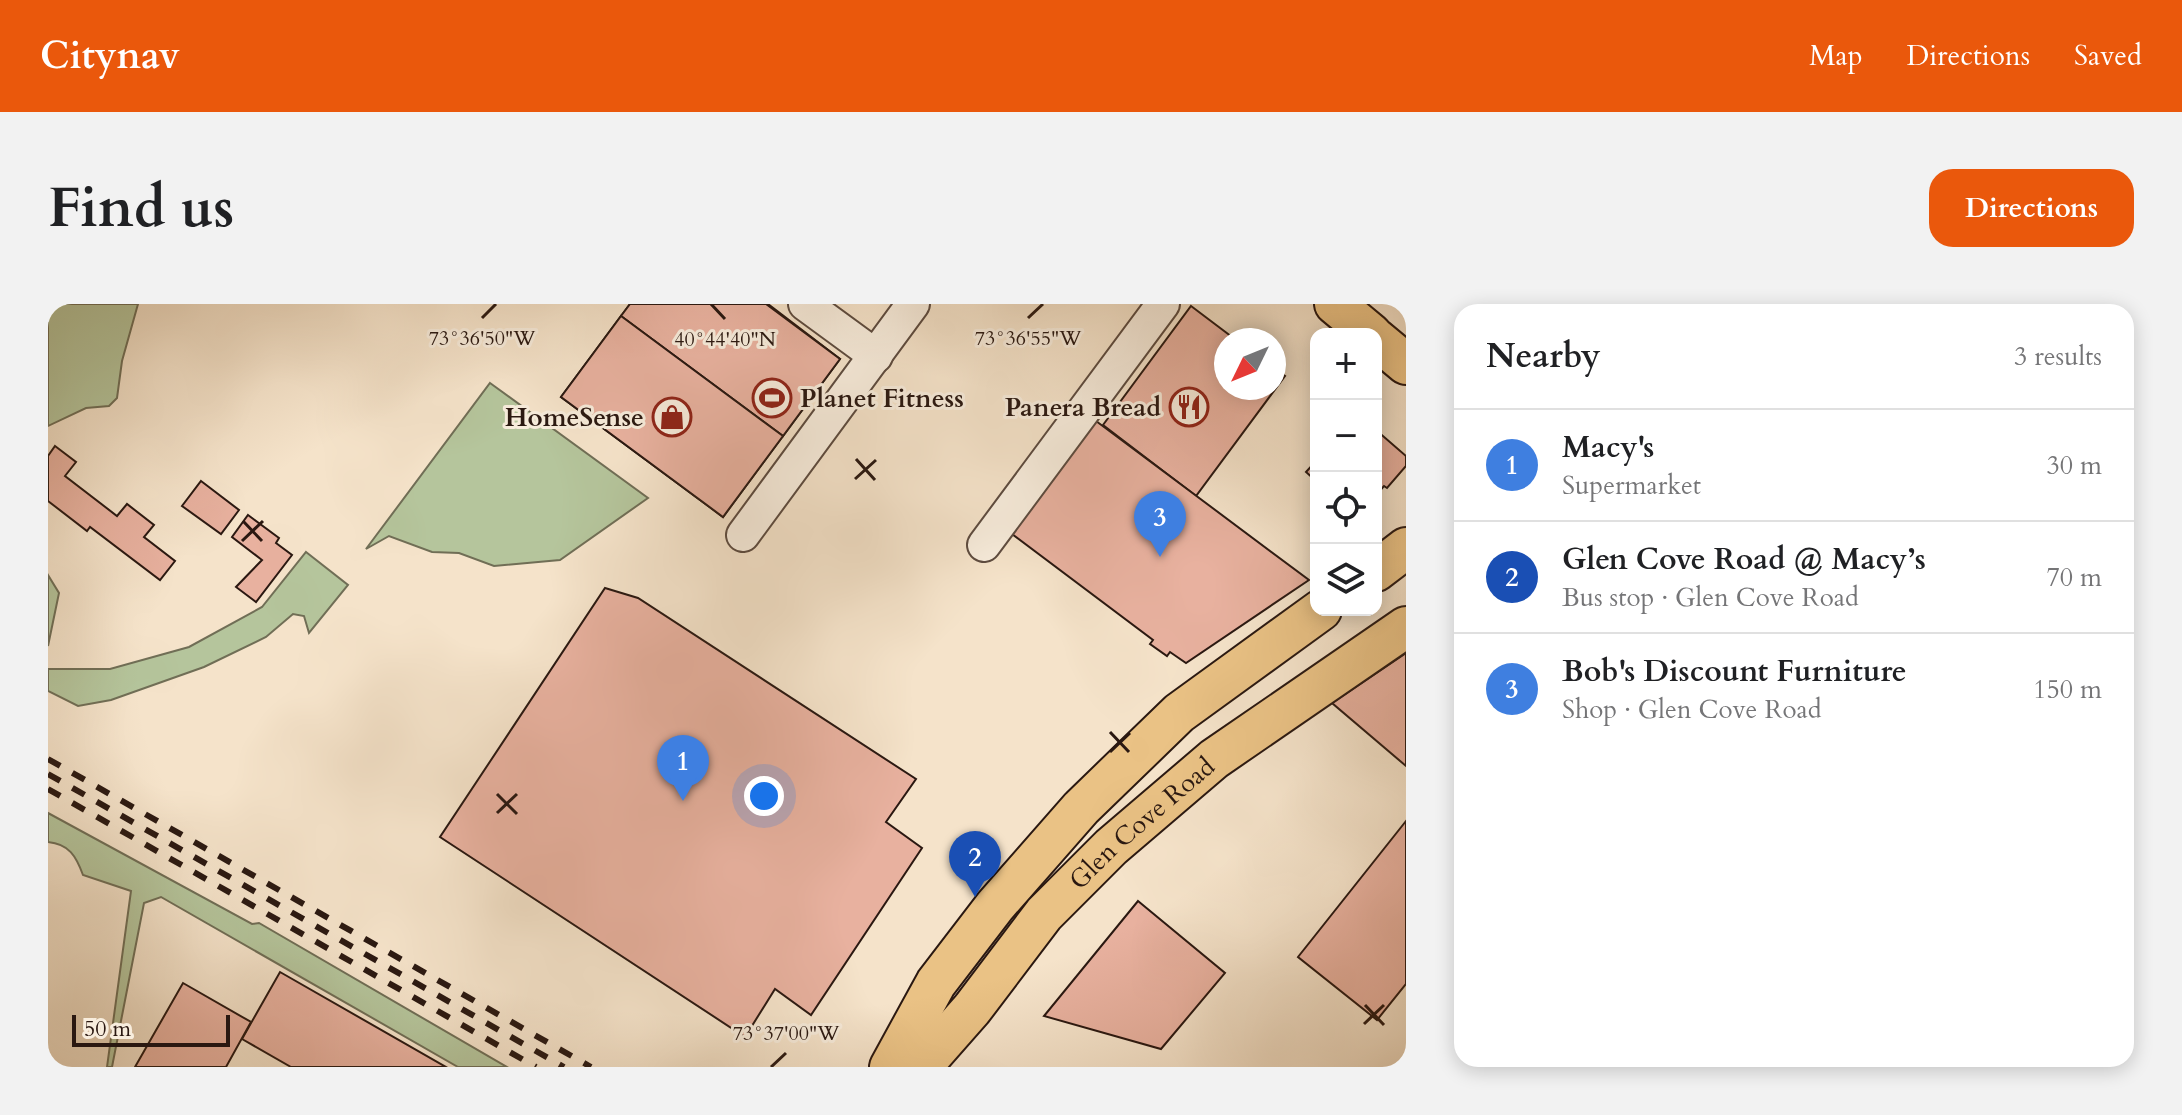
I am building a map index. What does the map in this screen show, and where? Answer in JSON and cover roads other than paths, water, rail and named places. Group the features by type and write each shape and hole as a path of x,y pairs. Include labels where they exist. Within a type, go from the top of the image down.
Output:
{"main road":[{"path":"1335,304 1389,353"},
{"name":"Glen Cove Road","path":"890,1067 936,983 995,906 1068,823 1179,713 1313,616"},
{"name":"Glen Cove Road","path":"921,1067 972,1009 1044,914 1105,853 1214,759 1406,627"},
{"path":"1068,823 1105,853"},
{"path":"936,983 972,1009"}],"lane":[{"path":"805,304 876,356"},
{"path":"743,535 913,304"},
{"path":"984,545 1163,304"}],"railway":[{"path":"48,759 591,1067"},
{"path":"48,774 564,1067"},
{"path":"48,789 536,1067"}],"place":[{"name":"Planet Fitness","path":"772,398"},
{"name":"Panera Bread","path":"1189,407"},
{"name":"HomeSense","path":"672,417"},
{"name":"Bob's Discount Furniture","path":"1160,557"},
{"name":"Macy's","path":"683,801"},
{"name":"Glen Cove Road @ Macy’s","path":"975,897"}]}
